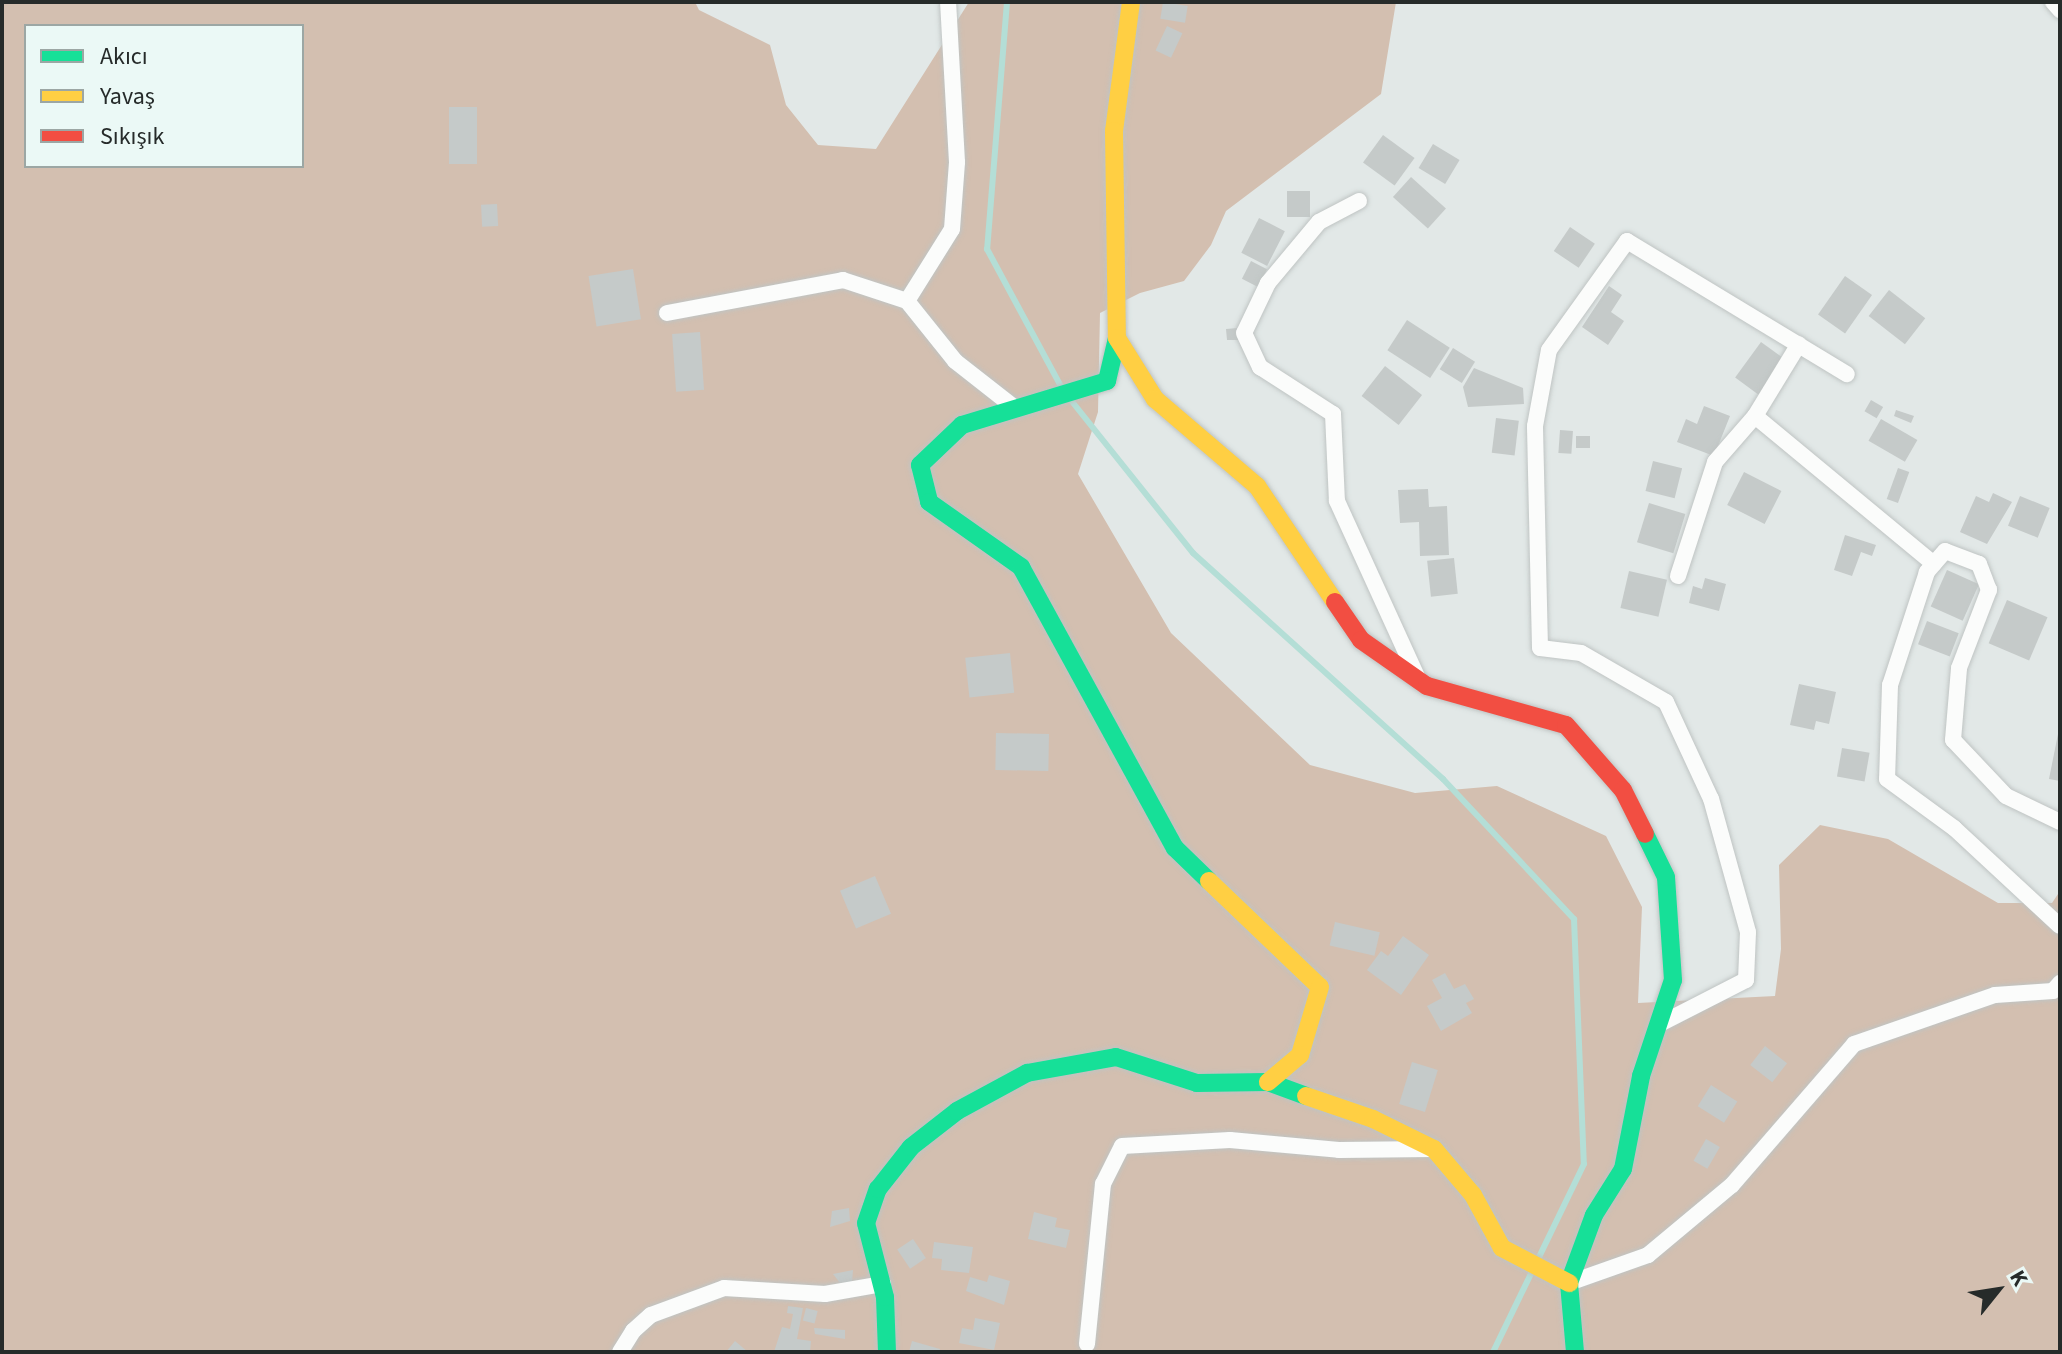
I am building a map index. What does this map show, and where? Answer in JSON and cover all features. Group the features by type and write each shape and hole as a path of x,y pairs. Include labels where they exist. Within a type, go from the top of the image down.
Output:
{"street":[{"path":"907,301 952,229 957,162 948,2"},
{"path":"1131,2 1114,131 1117,338 1107,381 962,425 920,465 929,502 1021,567 1175,848 1320,987 1300,1055 1268,1082"},
{"path":"2053,2 2060,10"},
{"path":"1359,201 1319,222 1268,283 1244,333 1260,367 1333,414 1337,501 1419,680"},
{"path":"1658,1025 1746,980 1748,932 1711,799 1666,702 1581,653 1540,648 1535,426 1549,350 1627,241 1847,374"},
{"path":"667,313 843,280 907,301 955,361 1015,408"},
{"path":"1117,338 1155,399 1257,486 1361,640 1419,680 1566,725 1623,790 1666,877 1673,980 1641,1076 1623,1169 1594,1215 1569,1283 1575,1352"},
{"path":"1678,576 1715,462 1755,416 1799,344"},
{"path":"1755,416 1934,564"},
{"path":"2060,822 2006,796 1953,740 1959,668 1989,590 1979,564 1945,551 1934,564 1890,685 1887,779 1954,828 2060,926"},
{"path":"887,1352 889,1323 883,1284 866,1223 878,1189 911,1147 957,1111 1027,1073 1116,1057 1197,1083 1268,1082 1373,1119 1434,1149 1473,1195 1502,1248 1569,1283 1648,1255 1732,1185 1854,1044 1995,995 2053,991 2060,983"},
{"path":"1087,1344 1103,1184 1122,1146 1230,1140 1339,1150 1434,1149"},
{"path":"620,1352 633,1331 651,1315 724,1288 825,1294 883,1284"}],"shaded area":[{"path":"2,2 695,2 699,10 770,45 786,105 818,145 876,149 969,2 1396,2 1381,94 1226,211 1211,245 1184,281 1140,293 1100,313 1098,412 1078,474 1171,633 1310,765 1415,793 1497,786 1606,836 1642,907 1638,1003 1775,996 1781,949 1779,865 1820,825 1888,839 1998,903 2052,903 2060,891 2060,1352 2,1352"}],"building":[{"path":"1163,2 1188,6 1185,23 1160,19"},
{"path":"1167,26 1182,33 1171,58 1156,50"},
{"path":"449,107 477,107 477,164 449,164"},
{"path":"1383,135 1415,158 1395,185 1363,163"},
{"path":"1433,144 1460,160 1445,184 1419,168"},
{"path":"1411,177 1446,208 1428,229 1393,197"},
{"path":"1287,191 1310,191 1310,217 1287,217"},
{"path":"497,204 498,226 482,227 481,205"},
{"path":"1259,218 1285,231 1267,266 1241,253"},
{"path":"1570,227 1595,244 1579,268 1554,251"},
{"path":"1251,261 1267,269 1258,287 1242,279"},
{"path":"633,269 641,319 597,326 589,276"},
{"path":"1845,276 1872,295 1845,333 1818,315"},
{"path":"1609,286 1622,295 1611,312 1624,321 1608,345 1582,327"},
{"path":"1889,290 1925,318 1905,344 1869,316"},
{"path":"1407,320 1450,348 1430,378 1387,350"},
{"path":"1238,328 1238,340 1227,340 1226,329"},
{"path":"700,332 704,390 676,392 672,334"},
{"path":"1761,342 1784,359 1759,395 1735,378"},
{"path":"1453,348 1475,362 1462,383 1440,369"},
{"path":"1385,366 1422,395 1399,425 1362,396"},
{"path":"1474,368 1523,388 1524,404 1468,407 1463,387"},
{"path":"1871,400 1883,407 1877,418 1864,411"},
{"path":"1704,406 1730,416 1714,456 1677,442 1686,419 1697,424"},
{"path":"1896,410 1914,416 1911,423 1894,416"},
{"path":"1496,418 1519,421 1515,456 1492,453"},
{"path":"1881,419 1917,440 1905,462 1868,441"},
{"path":"1560,430 1573,431 1571,454 1558,453"},
{"path":"1576,436 1590,436 1590,448 1576,448"},
{"path":"1653,461 1682,468 1675,498 1646,491"},
{"path":"1898,468 1909,472 1898,503 1887,499"},
{"path":"1744,472 1781,491 1765,524 1727,505"},
{"path":"1428,489 1429,507 1447,506 1449,555 1420,556 1419,522 1400,523 1398,490"},
{"path":"1993,493 2012,502 1987,544 1960,532 1976,496 1989,502"},
{"path":"2020,496 2050,508 2038,538 2008,526"},
{"path":"1649,503 1685,514 1673,553 1637,542"},
{"path":"1845,535 1876,545 1872,556 1861,552 1852,576 1834,570"},
{"path":"1454,558 1458,594 1431,597 1427,561"},
{"path":"1947,570 1979,584 1963,621 1931,607"},
{"path":"1629,571 1667,580 1658,617 1620,608"},
{"path":"1705,578 1726,584 1719,611 1689,603 1693,586 1702,589"},
{"path":"2007,600 2048,617 2029,660 1989,643"},
{"path":"1927,621 1959,633 1950,657 1918,644"},
{"path":"1010,653 1014,693 969,697 965,658"},
{"path":"1799,684 1836,692 1829,724 1816,721 1814,730 1790,725"},
{"path":"2060,729 2060,781 2049,779"},
{"path":"996,733 1049,734 1048,771 995,770"},
{"path":"1842,748 1870,753 1865,781 1837,777"},
{"path":"875,876 891,914 856,929 840,891"},
{"path":"1335,922 1380,932 1374,956 1330,945"},
{"path":"1403,936 1429,955 1401,995 1367,970 1381,951 1388,956"},
{"path":"1445,973 1454,989 1465,984 1474,999 1466,1003 1472,1013 1441,1031 1427,1006 1442,998 1432,980"},
{"path":"1765,1046 1787,1063 1772,1082 1750,1065"},
{"path":"1412,1062 1438,1070 1425,1112 1399,1104"},
{"path":"1711,1085 1737,1101 1724,1123 1698,1106"},
{"path":"1706,1139 1720,1147 1707,1169 1694,1161"},
{"path":"849,1208 850,1221 830,1227 832,1211"},
{"path":"1034,1212 1057,1218 1055,1227 1070,1230 1066,1248 1028,1239"},
{"path":"913,1239 926,1258 910,1269 897,1250"},
{"path":"934,1242 973,1247 969,1273 941,1270 942,1259 932,1258"},
{"path":"853,1270 852,1282 840,1283 833,1274"},
{"path":"989,1275 1010,1281 1004,1305 966,1291 970,1277 987,1282"},
{"path":"788,1306 803,1308 797,1339 811,1341 810,1352 774,1352 782,1327 790,1329 793,1314 787,1313"},
{"path":"806,1308 818,1311 814,1324 803,1321"},
{"path":"975,1318 1000,1323 994,1350 959,1343 962,1328 973,1330"},
{"path":"814,1328 845,1330 845,1339 815,1334"},
{"path":"735,1341 748,1352 726,1352"},
{"path":"912,1341 940,1349 939,1352 909,1352"}],"waterway":[{"path":"1007,2 987,249 1063,390"},
{"path":"1070,399 1193,553 1443,779 1574,919 1584,1164 1493,1352"}],"traffic: fast":[{"path":"1117,338 1107,381 962,425 920,465 929,502 1021,567 1175,848 1209,881"},
{"path":"1575,1352 1569,1283 1594,1215 1623,1169 1641,1076 1673,980 1666,877 1645,834"},
{"path":"887,1352 885,1297 866,1223 878,1189 911,1147 957,1111 1027,1073 1116,1057 1197,1083 1268,1082 1306,1096"}],"traffic: slow":[{"path":"1131,2 1114,131 1117,338 1155,399 1257,486 1335,602"},
{"path":"1209,881 1320,987 1300,1055 1268,1082"},
{"path":"1306,1096 1373,1119 1434,1149 1473,1195 1502,1248 1569,1283"}],"traffic: jam":[{"path":"1335,602 1361,640 1427,686 1566,725 1623,790 1645,834"}]}
